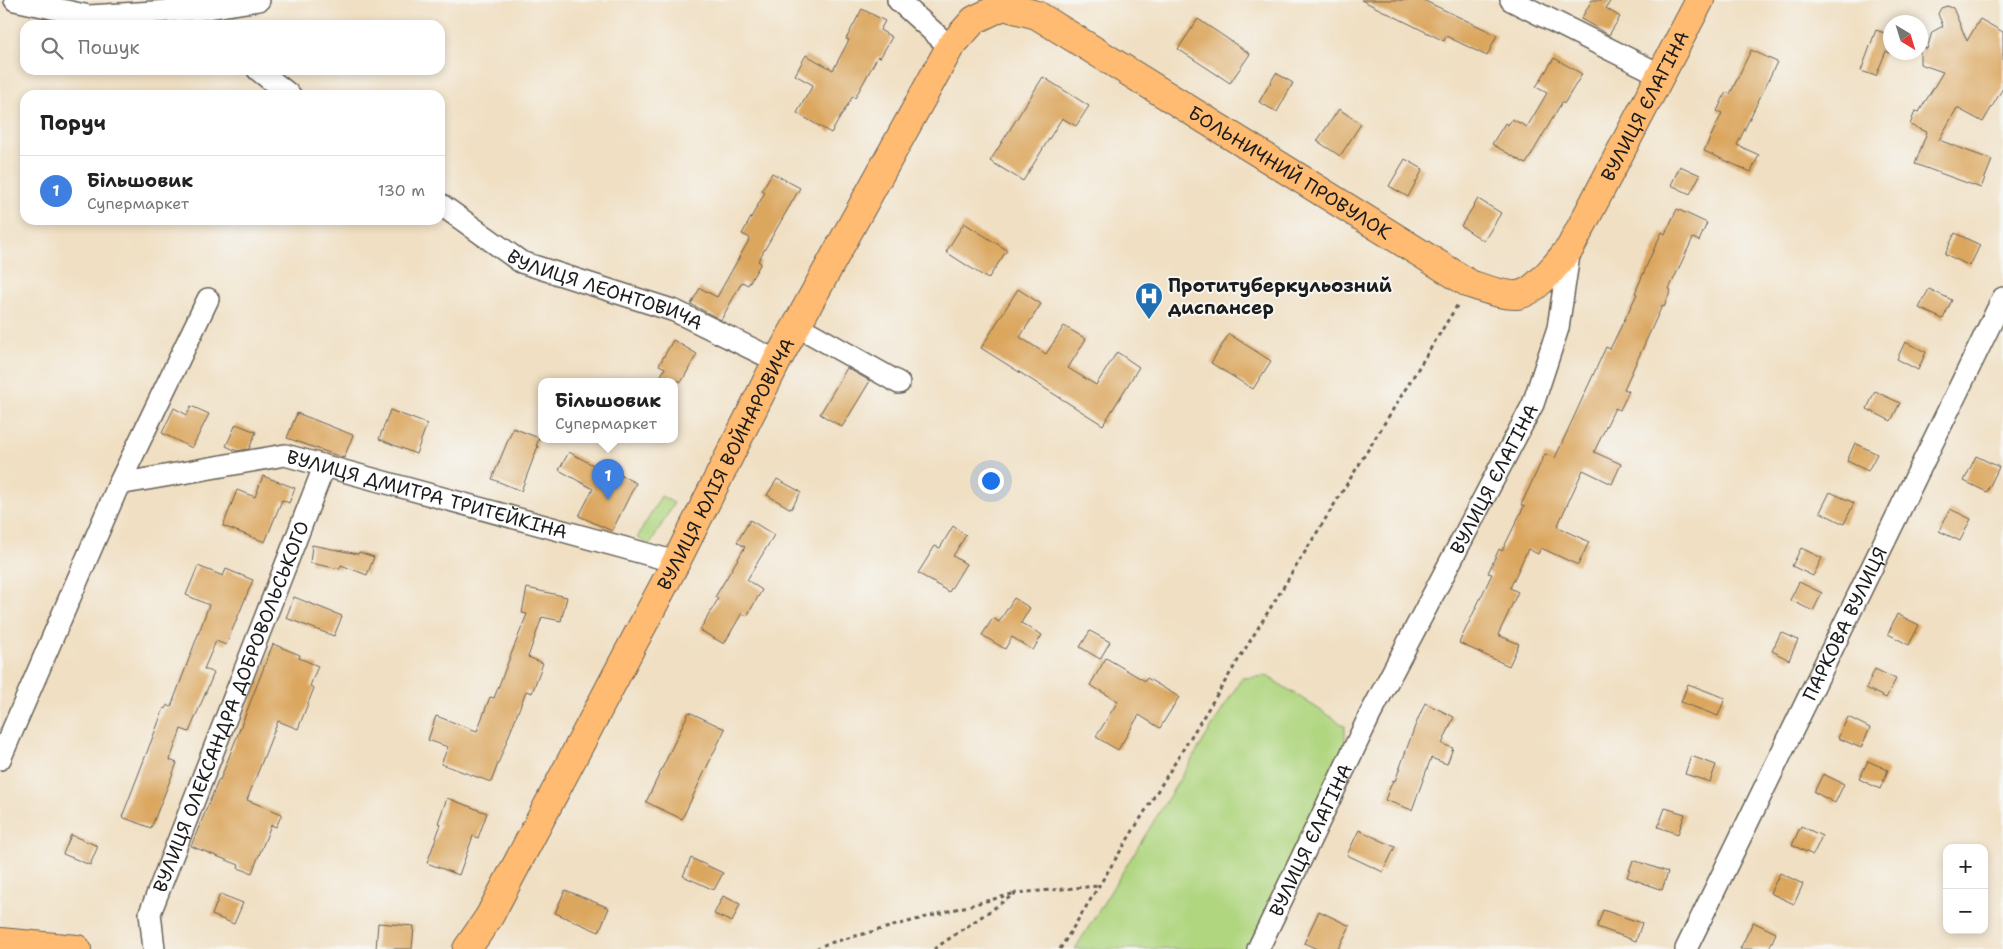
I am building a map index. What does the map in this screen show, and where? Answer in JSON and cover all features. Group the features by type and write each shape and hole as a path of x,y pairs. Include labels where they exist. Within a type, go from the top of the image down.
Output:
{"main road":[{"name":"ВУЛИЦЯ ЄЛАГІНА","path":"1570,248 1700,0"},
{"name":"ВУЛИЦЯ ЮЛІЯ ВОЙНАРОВИЧА","path":"467,949 489,916 676,562 796,325 950,47 974,20 1005,3"},
{"name":"БОЛЬНИЧНИЙ ПРОВУЛОК","path":"1005,3 1037,15 1470,284 1492,291 1518,295 1543,280 1570,248"},
{"path":"0,942 77,949"}],"street":[{"path":"14,0 89,16 202,9 259,0"},
{"path":"898,0 950,47"},
{"path":"1511,0 1661,75"},
{"path":"202,9 212,20"},
{"path":"264,75 284,90"},
{"name":"ВУЛИЦЯ ЛЕОНТОВИЧА","path":"445,208 521,262 675,311 777,361"},
{"name":"ВУЛИЦЯ ЄЛАГІНА","path":"1258,949 1370,715 1533,404 1558,328 1570,248"},
{"name":"ПАРКОВА ВУЛИЦЯ","path":"1686,949 2003,298"},
{"path":"0,759 118,484 208,299"},
{"path":"796,325 899,383"},
{"name":"ВУЛИЦЯ ДМИТРА ТРИТЕЙКІНА","path":"118,484 285,455 676,562"},
{"name":"ВУЛИЦЯ ОЛЕКСАНДРА ДОБРОВОЛЬСЬКОГО","path":"154,949 150,913 324,467"}],"path":[{"path":"1060,949 1470,284"},
{"path":"816,949 1016,893 1098,886"},
{"path":"934,949 1016,893"}],"green space":[{"path":"661,496 674,503 650,545 637,538"},
{"path":"1267,676 1345,726 1345,747 1248,949 1075,949 1242,678"}],"building":[{"path":"1361,0 1423,0 1497,35 1487,56 1446,36 1444,41"},
{"path":"1592,0 1611,0 1606,8 1620,17 1609,35 1581,19"},
{"path":"1947,6 1953,8 1967,41 1980,19 2003,32 2003,88 1983,122 1957,108 1939,140 1992,160 1981,188 1915,164 1927,132 1910,125 1915,111 1919,112 1943,72 1920,64 1920,60 1928,60 1928,46 1932,32 1943,26 1938,14 1941,8"},
{"path":"862,9 885,21 880,30 892,37 880,58 878,56 855,98 853,96 831,133 797,113 813,85 795,75 806,55 833,70 849,40 846,39"},
{"path":"1198,19 1250,54 1230,83 1178,49"},
{"path":"1876,30 1883,32 1883,58 1876,76 1861,71"},
{"path":"1751,50 1777,62 1737,145 1759,155 1751,172 1704,151 1722,113 1717,111 1726,92 1730,94"},
{"path":"1554,58 1582,74 1564,104 1562,102 1526,164 1492,144 1505,123 1508,125 1512,119 1527,127 1547,93 1536,87"},
{"path":"1276,73 1293,83 1277,112 1259,102"},
{"path":"1043,77 1089,106 1076,126 1062,118 1023,181 990,161"},
{"path":"1339,109 1361,124 1340,156 1317,141"},
{"path":"1405,159 1423,169 1408,197 1389,186"},
{"path":"1680,166 1700,175 1690,194 1671,185"},
{"path":"772,173 800,188 758,261 761,263 748,285 742,282 721,320 691,304 700,288 717,297 750,238 742,234 765,192 762,190"},
{"path":"1478,199 1501,213 1484,241 1461,226"},
{"path":"1677,209 1707,223 1699,241 1693,238 1669,289 1671,290 1664,307 1662,306 1624,389 1629,391 1620,410 1615,408 1594,452 1621,464 1612,484 1583,470 1557,527 1589,542 1578,565 1541,548 1538,554 1528,549 1510,588 1518,592 1498,635 1519,644 1509,666 1459,643 1492,574 1488,573 1499,549 1502,551 1524,506 1521,505 1545,454 1555,458 1606,347 1610,349 1637,294 1635,293 1662,232 1665,234"},
{"path":"964,223 1007,250 988,279 946,252"},
{"path":"1955,233 1980,245 1970,266 1945,254"},
{"path":"1018,289 1041,304 1020,337 1046,354 1064,326 1086,339 1068,368 1096,385 1117,352 1139,367 1103,425 981,348"},
{"path":"1929,289 1952,300 1943,319 1919,308"},
{"path":"1229,334 1271,361 1253,389 1211,363"},
{"path":"673,340 697,354 682,381 678,381 678,378 660,378 665,368 659,365"},
{"path":"1905,342 1926,352 1918,370 1897,359"},
{"path":"847,368 870,381 842,427 820,414"},
{"path":"1875,391 1900,403 1891,421 1867,409"},
{"path":"191,406 209,414 192,448 162,433 174,408 187,415"},
{"path":"390,410 427,424 416,454 379,439"},
{"path":"297,413 353,435 344,458 287,438"},
{"path":"236,424 256,432 249,449 237,451 226,446"},
{"path":"513,428 538,438 536,446 538,446 521,491 492,479"},
{"path":"1855,443 1877,454 1868,471 1847,461"},
{"path":"569,452 602,470 604,467 636,483 612,531 579,516 593,489 559,470"},
{"path":"1976,456 1999,467 1987,492 1964,481"},
{"path":"263,476 295,488 289,503 282,500 265,542 223,526 237,490 255,497"},
{"path":"777,479 801,492 791,509 767,495"},
{"path":"1830,492 1854,503 1844,524 1820,512"},
{"path":"1950,509 1971,519 1960,541 1939,531"},
{"path":"750,520 774,535 747,580 762,590 747,616 742,613 724,644 700,630 718,599 715,597 745,547 737,542"},
{"path":"953,526 966,535 953,556 966,564 949,592 918,573 935,546 940,548"},
{"path":"312,545 358,554 359,552 374,557 367,575 341,565 340,569 310,563"},
{"path":"1801,548 1822,558 1813,576 1792,566"},
{"path":"198,566 223,576 226,569 253,580 226,645 216,641 204,669 214,673 189,732 181,729 170,760 177,763 151,828 122,817 164,708 166,709 167,705 171,707 209,605 186,595"},
{"path":"1799,582 1822,593 1813,611 1790,600"},
{"path":"527,588 567,597 561,621 542,617 528,657 543,663 532,693 526,691 491,782 441,764 448,747 428,740 436,716 477,731 490,697 494,698 527,614 522,613"},
{"path":"294,597 342,616 334,636 286,618"},
{"path":"1014,598 1030,608 1021,623 1042,635 1033,650 1012,637 1005,649 982,635 993,618 999,622"},
{"path":"1897,614 1919,625 1909,645 1888,634"},
{"path":"1090,631 1110,642 1100,659 1080,647"},
{"path":"1781,632 1798,640 1789,660 1772,651"},
{"path":"273,644 300,655 299,658 318,666 310,686 314,688 298,729 278,721 247,800 282,814 276,827 271,825 252,873 238,868 239,865 191,846 220,780"},
{"path":"1106,658 1145,681 1147,678 1179,697 1160,728 1139,715 1118,750 1096,737 1118,701 1090,685"},
{"path":"1875,669 1896,679 1886,698 1866,688"},
{"path":"1688,684 1725,698 1718,716 1681,702"},
{"path":"1425,703 1454,717 1442,744 1453,748 1447,764 1431,758 1412,810 1385,800 1393,780 1395,781"},
{"path":"689,712 725,729 682,819 646,802"},
{"path":"1848,717 1870,728 1861,748 1838,738"},
{"path":"1691,756 1716,765 1710,782 1685,774"},
{"path":"1868,761 1888,770 1880,789 1859,779"},
{"path":"1823,774 1844,784 1835,803 1814,792"},
{"path":"447,798 487,813 478,838 473,836 459,875 427,863 441,824 438,823"},
{"path":"1665,808 1685,814 1678,834 1658,827"},
{"path":"1801,826 1822,836 1813,855 1792,845"},
{"path":"1359,830 1395,847 1383,872 1347,855"},
{"path":"71,835 98,846 90,865 63,854"},
{"path":"691,858 723,873 714,890 683,876"},
{"path":"1633,860 1668,872 1662,890 1627,877"},
{"path":"1780,873 1803,884 1794,904 1770,893"},
{"path":"565,890 609,908 599,932 555,913"},
{"path":"220,894 243,903 234,924 212,915"},
{"path":"723,896 740,904 732,922 714,914"},
{"path":"1603,910 1642,923 1636,941 1597,927"},
{"path":"1319,911 1350,926 1338,949 1317,949 1304,943"},
{"path":"1753,922 1776,933 1769,949 1740,949"},
{"path":"378,923 414,926 412,949 376,949"}],"place":[{"name":"Протитуберкульозний диспансер","path":"1149,320"},
{"name":"Більшовик","path":"608,500"}]}
